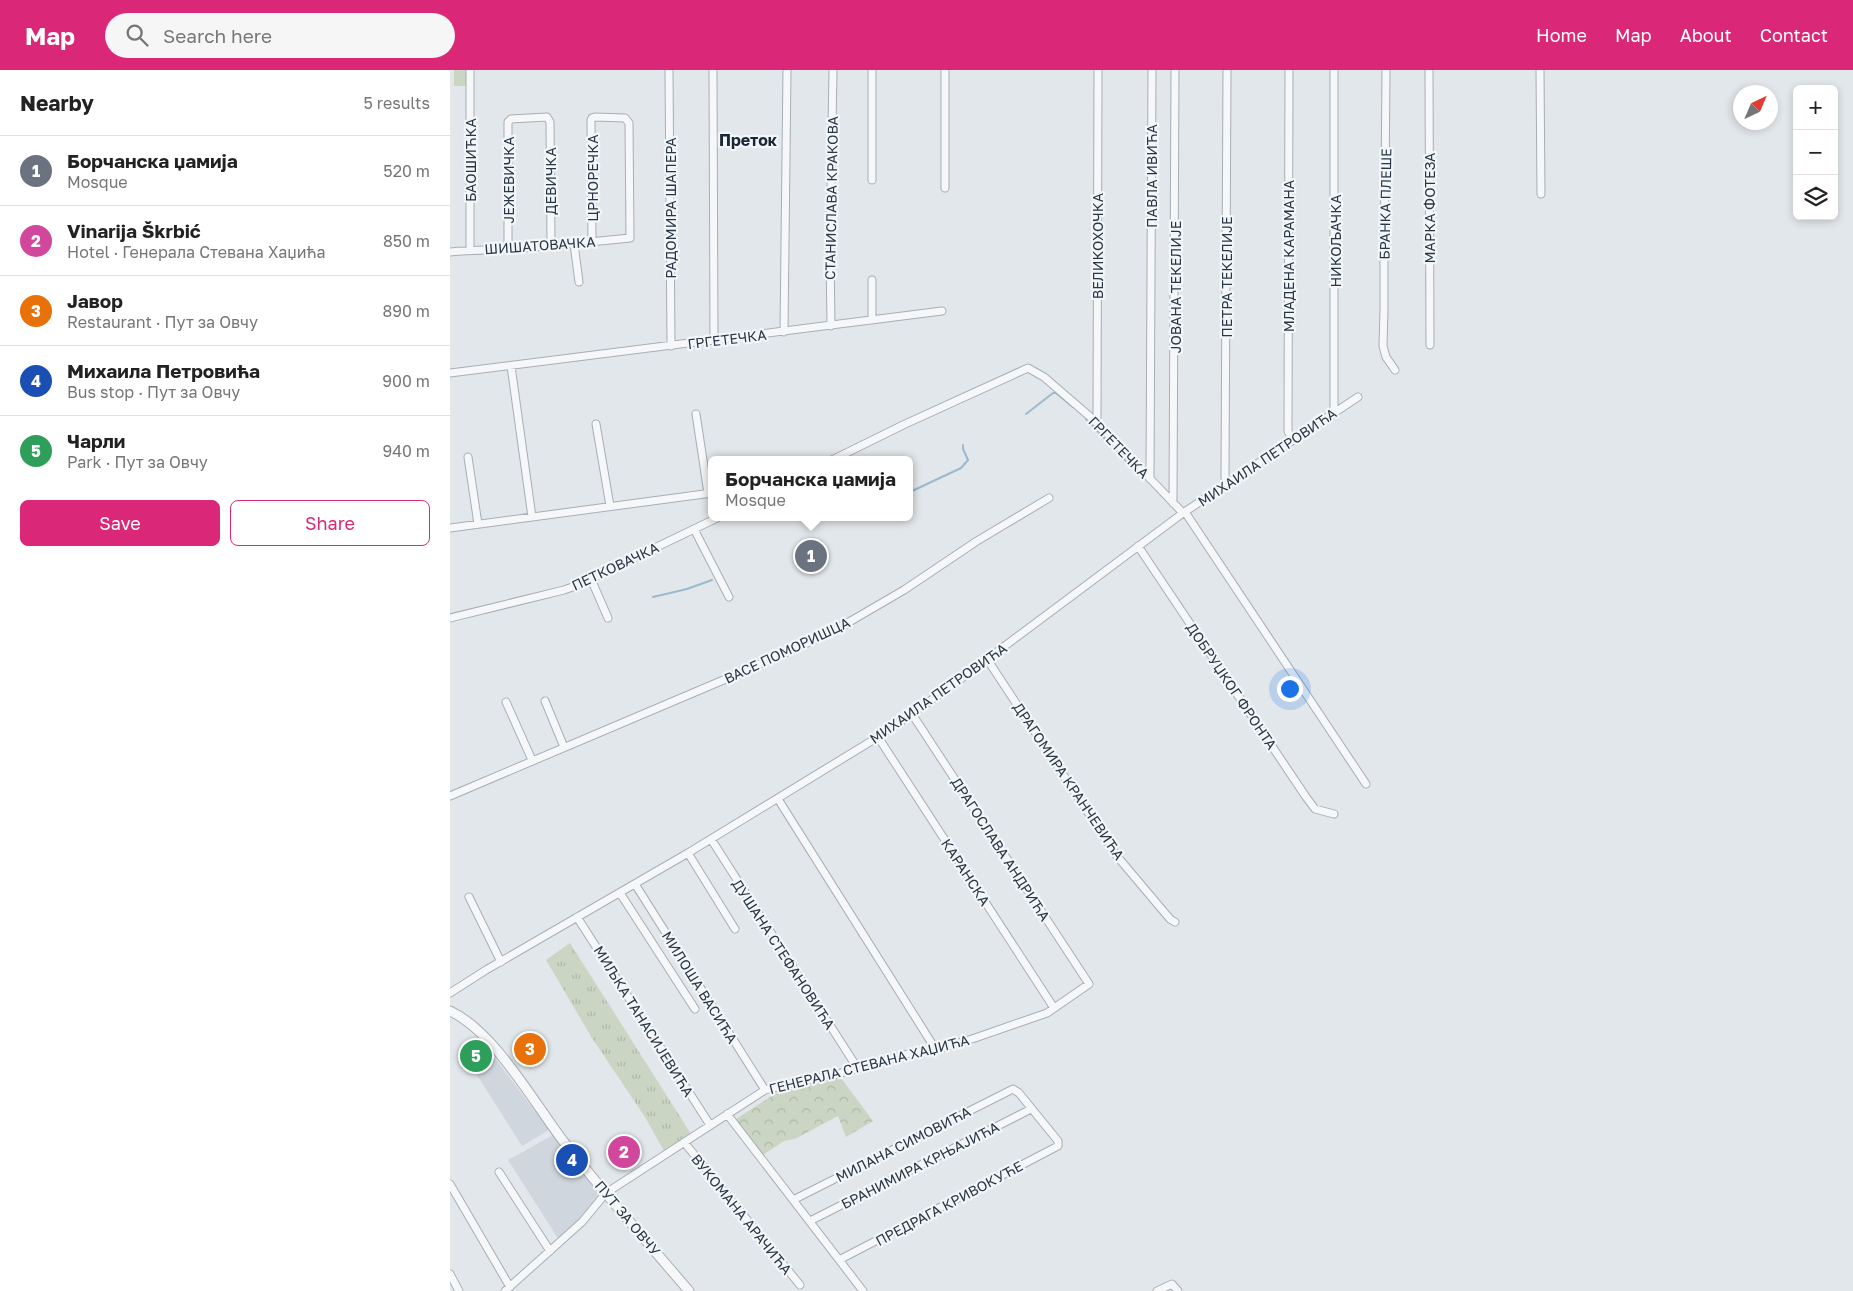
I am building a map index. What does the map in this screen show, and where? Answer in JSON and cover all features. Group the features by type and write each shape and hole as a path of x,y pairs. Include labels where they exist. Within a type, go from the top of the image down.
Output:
{"street":[{"name":"БАОШИЋКА","path":"470,70 470,250"},
{"name":"РАДОМИРА ШАПЕРА","path":"669,70 671,346"},
{"path":"713,70 714,341"},
{"path":"784,332 787,70"},
{"name":"СТАНИСЛАВА КРАКОВА","path":"831,326 830,250 833,70"},
{"path":"872,70 872,180"},
{"path":"945,70 945,188"},
{"name":"ВЕЛИКОХОЧКА","path":"1095,421 1097,401 1098,70"},
{"name":"ПАВЛА ИВИЋА","path":"1150,282 1152,70"},
{"name":"ЈОВАНА ТЕКЕЛИЈЕ","path":"1173,503 1175,70"},
{"name":"ПЕТРА ТЕКЕЛИЈЕ","path":"1226,484 1227,70"},
{"name":"МЛАДЕНА КАРАМАНА","path":"1289,70 1288,431 1292,440"},
{"name":"НИКОЉАЧКА","path":"1334,70 1334,412"},
{"name":"БРАНКА ПЛЕШЕ","path":"1386,70 1383,346 1395,370"},
{"name":"МАРКА ФОТЕЗА","path":"1429,70 1430,345"},
{"path":"1540,70 1541,194"},
{"name":"ДЕВИЧКА","path":"547,117 550,122 551,246"},
{"name":"ЈЕЖЕВИЧКА","path":"508,249 508,122 511,119 547,117"},
{"name":"ЦРНОРЕЧКА","path":"592,242 591,120 595,117 626,118"},
{"name":"ШИШАТОВАЧКА","path":"450,252 551,246 630,238 628,123 626,118"},
{"path":"574,244 579,282"},
{"path":"872,280 872,320"},
{"name":"ЈОВАНА ТЕКЕЛИЈЕ","path":"1150,282 1150,479"},
{"name":"ГРГЕТЕЧКА","path":"450,373 942,312"},
{"path":"511,366 532,517"},
{"name":"ГРГЕТЕЧКА","path":"840,456 1028,368 1044,377 1095,421 1184,513 1366,784"},
{"name":"МИХАИЛА ПЕТРОВИЋА","path":"450,992 688,853 878,737 912,714 1184,513 1358,397"},
{"path":"696,414 708,482"},
{"path":"596,424 610,506"},
{"path":"468,457 478,524"},
{"path":"450,528 708,493"},
{"name":"ВАСЕ ПОМОРИШЦА","path":"450,796 832,632 904,590 1049,498"},
{"name":"ПЕТКОВАЧКА","path":"450,618 564,590 591,579 711,521"},
{"path":"694,529 729,597"},
{"name":"ДОБРУЏКОГ ФРОНТА","path":"1138,546 1314,809 1334,814"},
{"path":"591,579 608,618"},
{"name":"ДРАГОМИРА КРАНЧЕВИЋА","path":"987,659 1116,855 1175,922"},
{"path":"545,701 564,747"},
{"path":"506,702 532,760"},
{"name":"ДРАГОСЛАВА АНДРИЋА","path":"912,714 1089,984"},
{"name":"КАРАНСКА","path":"878,737 1054,1008"},
{"path":"778,799 936,1050"},
{"name":"ДУШАНА СТЕФАНОВИЋА","path":"711,839 858,1069"},
{"path":"688,853 735,929"},
{"name":"МИЛОША ВАСИЋА","path":"635,884 765,1090"},
{"path":"620,893 695,1009"},
{"path":"469,897 500,962"},
{"name":"МИЉКА ТАНАСИЈЕВИЋА","path":"578,917 710,1125"},
{"name":"ГЕНЕРАЛА СТЕВАНА ХАЏИЋА","path":"508,1289 582,1222 606,1193 765,1090 858,1069 911,1053 936,1050 1041,1016 1089,984"},
{"name":"ПУТ ЗА ОВЧУ","path":"451,1013 474,1026 495,1049 565,1143 689,1291"},
{"name":"МИЛАНА СИМОВИЋА","path":"794,1200 1013,1089 1019,1093 1031,1109"},
{"name":"ПРЕДРАГА КРИВОКУЋЕ","path":"839,1260 1058,1146 1058,1140 1031,1109"},
{"name":"БРАНИМИРА КРЊАЈИЋА","path":"810,1221 1031,1109"},
{"path":"728,1114 863,1291"},
{"name":"ВУКОМАНА АРАЧИЋА","path":"684,1142 800,1285"},
{"path":"499,1172 550,1251"},
{"path":"450,1184 508,1289"},
{"path":"450,1274 459,1291"},
{"path":"1158,1291 1172,1284 1178,1291"}],"shaded area":[{"path":"479,1037 549,1130 522,1146 461,1050"},
{"path":"553,1135 600,1192 581,1219 559,1240 508,1160"}],"green space":[{"path":"454,70 466,70 466,86 454,86"},
{"path":"570,943 691,1134 664,1151 645,1117 592,1038 546,960"},
{"path":"841,1078 873,1121 846,1137 838,1116 795,1139 784,1141 763,1155 736,1119 778,1092"}],"waterway":[{"path":"1026,414 1053,393 1056,393 1073,407"},
{"path":"1086,419 1127,462"},
{"path":"913,491 961,468 968,460 963,445"},
{"path":"653,597 687,589 712,580"}],"place":[{"name":"Борчанска џамија","path":"811,556"},
{"name":"Јавор","path":"530,1049"},
{"name":"Чарли","path":"476,1056"},
{"name":"Vinarija Škrbić","path":"624,1152"},
{"name":"Михаила Петровића","path":"572,1160"}],"district":[{"name":"Преток","path":"748,140"}]}
